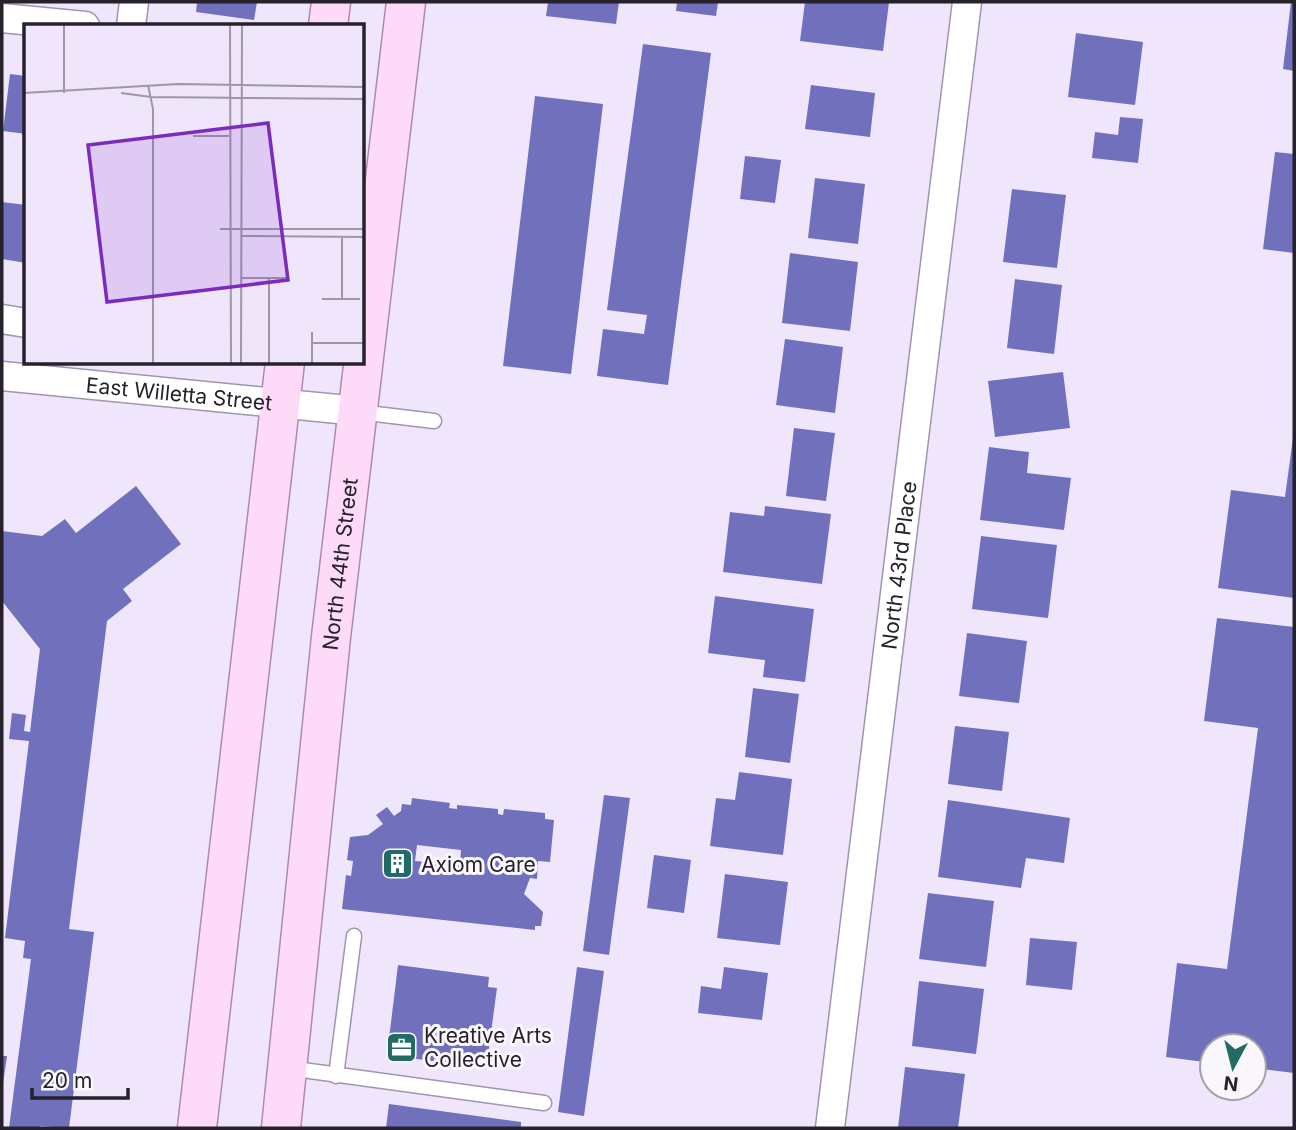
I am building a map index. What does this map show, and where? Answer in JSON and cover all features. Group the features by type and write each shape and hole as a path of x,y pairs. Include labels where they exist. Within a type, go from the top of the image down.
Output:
{"main road":[{"path":"328,24 331,2"},
{"name":"North 44th Street","path":"364,360 406,2"},
{"path":"197,1128 285,364"},
{"name":"North 44th Street","path":"281,1128 364,364"}],"street":[{"path":"131,24 134,2"},
{"name":"North 43rd Place","path":"830,1128 967,2"},
{"path":"2,18 64,24"},
{"path":"2,319 24,323"},
{"name":"East Willetta Street","path":"2,376 358,411"}],"lane":[{"path":"358,411 434,421"},
{"path":"336,1076 354,936"},
{"path":"287,1068 544,1103"}],"building":[{"path":"197,2 257,2 254,20 196,12"},
{"path":"548,2 619,2 616,24 546,16"},
{"path":"677,2 718,2 716,16 676,11"},
{"path":"805,2 889,2 883,51 800,41"},
{"path":"1291,2 1294,2 1294,71 1283,69"},
{"path":"1076,33 1143,42 1135,105 1068,97"},
{"path":"643,44 711,53 668,385 597,376 603,329 644,334 647,315 607,310"},
{"path":"10,74 24,76 24,134 3,131"},
{"path":"811,85 875,93 870,137 805,129"},
{"path":"535,96 603,104 571,374 503,366"},
{"path":"1120,117 1143,119 1138,163 1092,158 1095,132 1118,135"},
{"path":"1275,152 1294,154 1294,253 1263,249"},
{"path":"745,156 781,160 775,203 740,199"},
{"path":"815,178 865,184 858,244 808,238"},
{"path":"1012,189 1066,195 1057,268 1003,262"},
{"path":"2,202 24,205 24,263 2,259"},
{"path":"790,253 858,262 850,331 782,323"},
{"path":"1015,279 1062,285 1054,354 1007,348"},
{"path":"785,339 843,347 835,413 776,405"},
{"path":"1063,372 1070,428 995,437 988,381"},
{"path":"794,428 835,433 826,501 786,496"},
{"path":"1293,438 1294,598 1218,588 1231,490 1285,497"},
{"path":"989,447 1029,452 1027,473 1071,478 1064,530 980,520"},
{"path":"136,486 181,544 123,589 132,601 107,621 69,929 94,932 69,1128 9,1128 31,959 23,958 25,941 5,938 29,741 9,739 12,713 26,715 24,731 30,732 40,649 2,601 2,531 42,536 65,519 76,533"},
{"path":"765,506 831,514 822,584 723,572 730,512 764,516"},
{"path":"981,536 1057,545 1048,618 972,609"},
{"path":"715,596 814,609 805,682 763,677 765,660 708,653"},
{"path":"1217,618 1294,627 1294,1073 1268,1070 1268,1032 1198,1032 1198,1061 1166,1057 1177,963 1227,969 1258,728 1204,721"},
{"path":"967,633 1027,641 1019,703 959,696"},
{"path":"753,688 799,694 790,763 745,757"},
{"path":"955,726 1009,732 1002,791 948,784"},
{"path":"739,772 792,779 783,855 710,846 716,798 735,800"},
{"path":"604,795 630,798 609,955 583,951"},
{"name":"Axiom Care","path":"412,798 450,803 449,808 457,809 457,805 498,809 498,814 503,815 504,809 545,813 545,819 554,820 550,862 538,861 537,879 530,878 524,894 543,912 541,926 535,926 535,930 342,909 346,875 351,876 353,861 347,860 350,837 368,835 383,824 376,815 387,807 394,816 401,811 402,804 411,805","holes":["417,845 461,850 460,865 415,861"]},
{"path":"948,800 1070,818 1064,863 1026,858 1021,888 938,877"},
{"path":"654,855 691,860 684,913 647,908"},
{"path":"725,874 788,882 780,945 717,938"},
{"path":"928,893 994,901 986,967 919,959"},
{"path":"1030,938 1077,942 1072,990 1026,985"},
{"path":"398,965 489,977 488,987 497,988 488,1055 479,1054 477,1067 387,1055"},
{"path":"577,967 604,971 584,1116 558,1112"},
{"path":"724,967 768,973 762,1020 698,1013 701,986 721,989"},
{"path":"919,981 984,989 976,1054 912,1046"},
{"path":"2,1056 7,1056 3,1083 2,1083"},
{"path":"905,1067 965,1074 958,1128 898,1128"},
{"path":"389,1104 521,1122 521,1128 386,1128"}],"place":[{"name":"Axiom Care","path":"398,864"},
{"name":"Kreative Arts Collective","path":"401,1047"}]}
